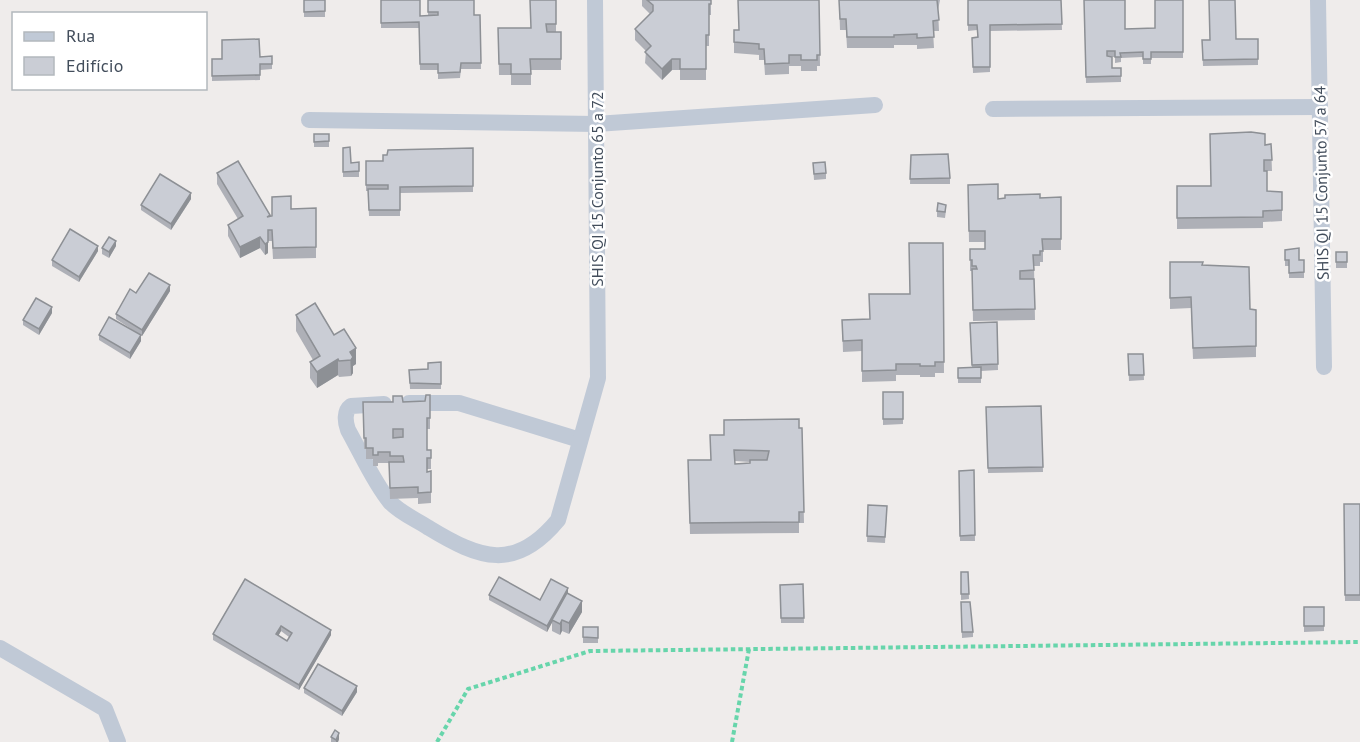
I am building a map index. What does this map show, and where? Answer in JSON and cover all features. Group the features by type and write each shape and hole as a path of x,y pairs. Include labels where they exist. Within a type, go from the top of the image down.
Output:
{"street":[{"name":"SHIS QI 15 Conjunto 65 a 72","path":"580,440 459,403 356,405 348,408 345,422 390,502 451,541 488,555 506,556 526,549 545,536 558,520 598,378 595,0"},
{"name":"SHIS QI 15 Conjunto 57 a 64","path":"1318,0 1324,367"},
{"path":"309,120 596,124 875,105"},
{"path":"993,109 1320,107"},
{"path":"0,648 105,709 118,742"}],"path":[{"path":"437,742 468,689 590,651 1360,642"},
{"path":"732,742 749,649"}],"building":[{"path":"304,0 325,0 325,11 304,12"},
{"path":"381,0 420,0 420,16 438,15 438,12 428,12 428,0 474,0 474,15 480,15 481,63 461,63 460,72 438,73 438,64 420,64 419,22 381,23"},
{"path":"530,0 556,0 556,24 546,24 547,32 561,32 561,59 530,59 531,74 511,74 511,64 499,64 498,28 531,28"},
{"path":"647,0 711,0 709,35 706,35 706,69 680,69 680,59 672,59 662,69 645,52 651,46 635,29 653,11 653,5"},
{"path":"738,0 819,0 820,55 817,55 817,60 801,60 801,55 789,55 789,63 765,64 764,49 759,49 759,44 734,42 734,30 739,30"},
{"path":"839,0 937,0 939,20 933,21 934,37 917,38 917,34 894,35 894,37 847,37 846,19 840,19"},
{"path":"968,0 1061,0 1062,24 990,25 990,67 973,67 972,38 978,37 977,25 968,25"},
{"path":"1084,0 1125,0 1125,29 1155,28 1155,0 1183,0 1183,52 1151,52 1151,59 1143,59 1143,52 1120,53 1121,57 1115,57 1115,51 1107,51 1107,56 1112,57 1112,68 1121,68 1121,76 1086,77"},
{"path":"1209,0 1235,0 1236,39 1258,39 1258,59 1203,60 1202,40 1210,40"},
{"path":"259,39 260,57 272,56 272,64 260,64 260,75 212,76 212,59 222,59 222,40"},
{"path":"1251,132 1265,134 1265,145 1271,144 1272,160 1264,160 1264,171 1267,171 1267,191 1282,192 1282,210 1263,211 1263,217 1177,218 1177,186 1211,186 1210,134"},
{"path":"314,134 329,134 329,141 314,142"},
{"path":"350,147 351,163 359,162 359,171 343,172 343,148"},
{"path":"473,148 473,186 400,187 400,210 369,210 368,189 388,189 388,185 366,185 366,161 383,161 383,155 387,155 388,150"},
{"path":"948,154 950,178 910,179 911,155"},
{"path":"238,161 270,215 267,217 272,216 272,197 291,196 291,209 316,208 316,247 273,248 272,230 268,230 268,242 265,244 260,237 240,247 228,225 243,216 217,173"},
{"path":"825,162 826,173 814,174 813,163"},
{"path":"160,174 191,193 171,224 141,205"},
{"path":"998,184 998,199 1005,198 1005,195 1040,194 1040,198 1061,197 1061,239 1042,239 1043,251 1040,251 1040,255 1033,255 1034,270 1020,271 1020,279 1034,279 1035,309 973,310 972,269 977,269 976,266 972,266 970,249 985,249 985,231 969,231 968,185"},
{"path":"938,203 946,205 945,212 937,211"},
{"path":"70,229 98,246 79,277 52,260"},
{"path":"109,237 116,241 109,252 102,248"},
{"path":"909,243 943,243 944,362 935,362 935,366 896,364 896,370 862,371 862,340 843,341 842,320 870,319 869,294 910,294"},
{"path":"1299,248 1299,260 1304,260 1304,272 1289,273 1289,260 1285,260 1285,250"},
{"path":"1336,252 1347,252 1347,262 1336,262"},
{"path":"1170,262 1203,262 1202,265 1249,267 1250,309 1256,310 1256,346 1193,348 1191,297 1170,298"},
{"path":"149,273 170,285 142,330 116,314 130,289 136,293"},
{"path":"36,298 52,307 39,329 23,320"},
{"path":"315,303 334,335 344,329 356,348 350,352 353,357 351,360 339,361 338,359 317,372 310,362 320,356 296,315"},
{"path":"109,317 141,335 130,353 99,335"},
{"path":"997,322 998,364 972,365 970,323"},
{"path":"1128,354 1143,354 1144,375 1129,375"},
{"path":"441,362 441,384 410,383 409,370 428,369 428,363"},
{"path":"981,367 981,378 958,378 958,368"},
{"path":"883,392 903,392 903,419 883,419"},
{"path":"426,395 430,395 427,450 431,450 431,458 427,458 427,472 431,471 431,492 418,493 418,487 390,488 389,462 404,462 403,456 390,456 390,452 378,452 378,455 373,455 373,448 366,448 363,402 393,402 393,396 402,396 403,402 425,401","holes":["393,429 403,429 403,437 393,438"]},
{"path":"1041,406 1043,467 988,468 986,407"},
{"path":"799,419 799,428 802,428 804,512 799,512 799,522 690,523 688,460 711,460 710,435 724,435 724,420","holes":["734,450 769,451 767,460 750,460 750,463 735,464"]},
{"path":"974,470 975,535 960,536 959,471"},
{"path":"1344,504 1360,504 1360,595 1345,595"},
{"path":"868,505 887,506 885,537 867,536"},
{"path":"961,572 968,572 969,594 961,594"},
{"path":"499,577 540,600 551,579 568,588 547,626 489,595"},
{"path":"245,579 331,630 299,685 213,634","holes":["281,626 292,633 287,641 276,634"]},
{"path":"803,584 804,618 781,618 780,585"},
{"path":"567,593 582,601 569,623 562,620 560,624 552,620"},
{"path":"961,602 970,602 973,632 962,632"},
{"path":"1304,607 1324,607 1324,626 1304,626"},
{"path":"583,627 598,627 598,638 583,637"},
{"path":"318,664 357,686 342,711 304,688"},
{"path":"335,730 339,733 336,740 331,737"}]}
